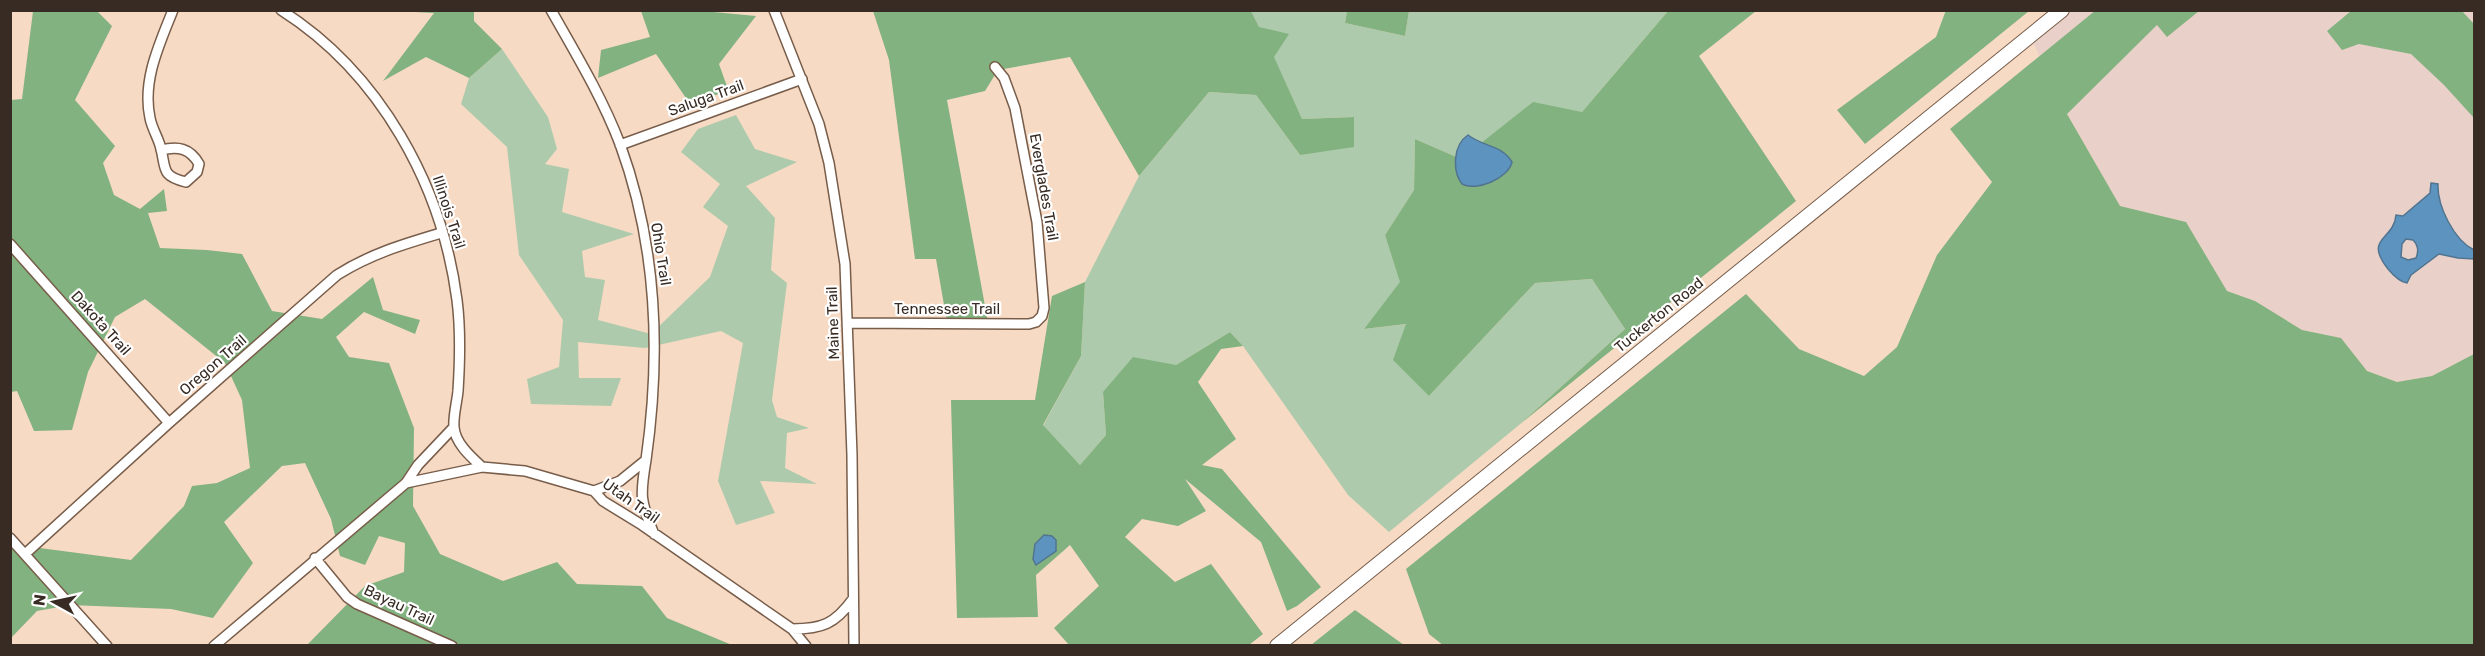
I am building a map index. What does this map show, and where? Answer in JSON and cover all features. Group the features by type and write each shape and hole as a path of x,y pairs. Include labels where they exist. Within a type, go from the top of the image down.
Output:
{"main road":[{"name":"Tuckerton Road","path":"1277,645 2062,10"}],"street":[{"path":"161,150 180,147 187,151 200,164 197,172 186,182 172,178 162,165 161,150 150,117 149,82 172,10"},
{"name":"Illinois Trail","path":"281,10 322,41 375,96 427,186 457,298 460,331 454,427"},
{"name":"Ohio Trail","path":"551,10 582,64 620,146 640,215 654,317 652,405 641,487 643,508 655,536"},
{"name":"Maine Trail","path":"774,10 819,124 829,163 845,264 849,323 854,645"},
{"name":"Everglades Trail","path":"995,67 1004,78 1015,108 1037,222 1044,297 1042,316"},
{"name":"Saluga Trail","path":"620,146 802,79"},
{"name":"Oregon Trail","path":"26,554 169,423 337,275 358,261 388,248 441,233"},
{"name":"Dakota Trail","path":"10,244 169,423"},
{"name":"Tennessee Trail","path":"849,323 1029,324 1036,322 1042,316"},
{"path":"454,427 463,447 482,467"},
{"name":"Utah Trail","path":"214,645 406,483 418,465 454,427"},
{"path":"594,491 620,481 646,460"},
{"name":"Utah Trail","path":"406,483 482,467 525,471 594,491 603,501 642,525 792,629 806,645"},
{"path":"10,538 107,645"},
{"name":"Bayau Trail","path":"315,558 347,597 357,604 452,645"},
{"path":"792,629 814,629 826,625 847,608 854,599"}],"shaded area":[{"path":"2062,11 2474,11 2474,354 2432,376 2397,382 2367,371 2341,338 2302,330 2255,301 2227,291 2186,222 2120,206 2067,114 2030,36"}],"green space":[{"path":"1946,10 2029,11 1865,144 1837,110 1936,37"},
{"path":"2096,10 2199,11 2167,37 2157,25 2067,114 2120,206 2186,222 2227,291 2255,301 2302,330 2341,338 2367,371 2397,382 2432,376 2474,354 2474,645 1444,646 1429,634 1406,569 1746,294 1799,349 1864,376 1897,347 1937,255 1992,182 1950,129"},
{"path":"33,11 97,11 112,26 75,100 115,146 103,163 114,195 140,209 164,189 167,211 148,213 160,248 242,254 272,311 322,319 373,277 383,310 420,320 415,334 364,312 336,337 349,357 389,363 414,428 413,506 440,554 503,581 557,562 577,584 642,586 667,618 732,645 307,645 365,586 404,572 405,543 379,536 365,565 340,556 331,519 305,463 282,466 224,522 253,563 213,618 171,609 70,605 37,611 11,638 10,538 17,545 131,560 184,506 192,486 217,483 250,468 242,400 225,363 145,299 115,317 88,372 72,430 34,431 17,391 11,392 11,100 22,99"},
{"path":"395,11 474,11 474,21 502,49 469,78 426,57 383,81 434,13"},
{"path":"641,11 703,11 756,16 719,64 729,92 688,101 656,54 598,78 601,50 650,37"},
{"path":"873,11 1251,11 1259,27 1289,34 1274,57 1302,119 1354,117 1354,147 1300,155 1256,95 1209,92 1139,176 1070,57 998,70 985,91 947,100 988,322 947,322 936,259 915,259 889,60"},
{"path":"1251,11 1347,11 1345,23 1405,36 1409,11 1668,11 1582,112 1572,111 1461,159 1415,139 1414,190 1385,235 1401,282 1364,329 1407,324 1429,396 1535,283 1592,279 1625,329 1519,425 1389,532 1348,495 1243,346 1230,332 1176,365 1103,392 1106,435 1080,465 1043,426 1081,356 1085,282 1139,176 1209,92 1256,95 1300,155 1354,117 1302,119"},
{"path":"1347,11 1409,11 1405,36 1345,23"},
{"path":"1668,11 1756,11 1699,56 1796,201 1519,425 1625,329 1592,279 1535,283 1429,396 1393,360 1406,324 1364,329 1400,282 1385,235 1414,190 1415,139 1461,159 1533,102 1582,112"},
{"path":"2351,11 2462,11 2474,24 2474,118 2411,54 2359,44 2342,50 2327,31"},
{"path":"502,49 548,117 557,149 545,164 569,169 562,212 634,234 582,251 585,277 605,280 598,320 651,334 710,277 728,226 703,207 720,184 681,152 698,129 736,115 755,149 797,162 746,186 775,218 771,270 787,283 772,400 777,417 809,428 787,433 785,468 817,484 760,481 775,513 736,525 718,481 743,343 721,331 645,348 578,342 579,378 621,378 611,406 531,404 527,379 559,367 563,320 519,255 507,147 461,104 469,78"},
{"path":"1085,282 1081,356 1043,425 1080,465 1106,435 1103,392 1133,357 1176,365 1230,332 1243,346 1221,349 1198,382 1236,439 1202,465 1222,469 1321,587 1287,611 1261,542 1185,479 1206,511 1178,526 1142,519 1125,537 1175,582 1211,564 1263,634 1249,645 1069,645 1054,628 1099,586 1070,545 1036,575 1038,617 957,618 951,400 1035,400 1052,296"},
{"path":"1355,610 1404,645 1311,645"}],"water":[{"path":"1468,135 1503,152 1512,162 1510,168 1499,178 1483,185 1462,184 1457,172 1456,158 1459,145"},
{"path":"2431,183 2438,184 2440,202 2448,222 2460,239 2474,250 2474,259 2439,254 2411,275 2407,283 2397,278 2388,269 2378,251 2379,245 2394,223 2396,215 2403,216 2430,193","holes":["2406,239 2413,240 2418,248 2416,258 2408,260 2401,257 2402,244"]},
{"path":"1044,535 1052,536 1056,540 1056,551 1036,565 1033,559 1035,544"}]}
